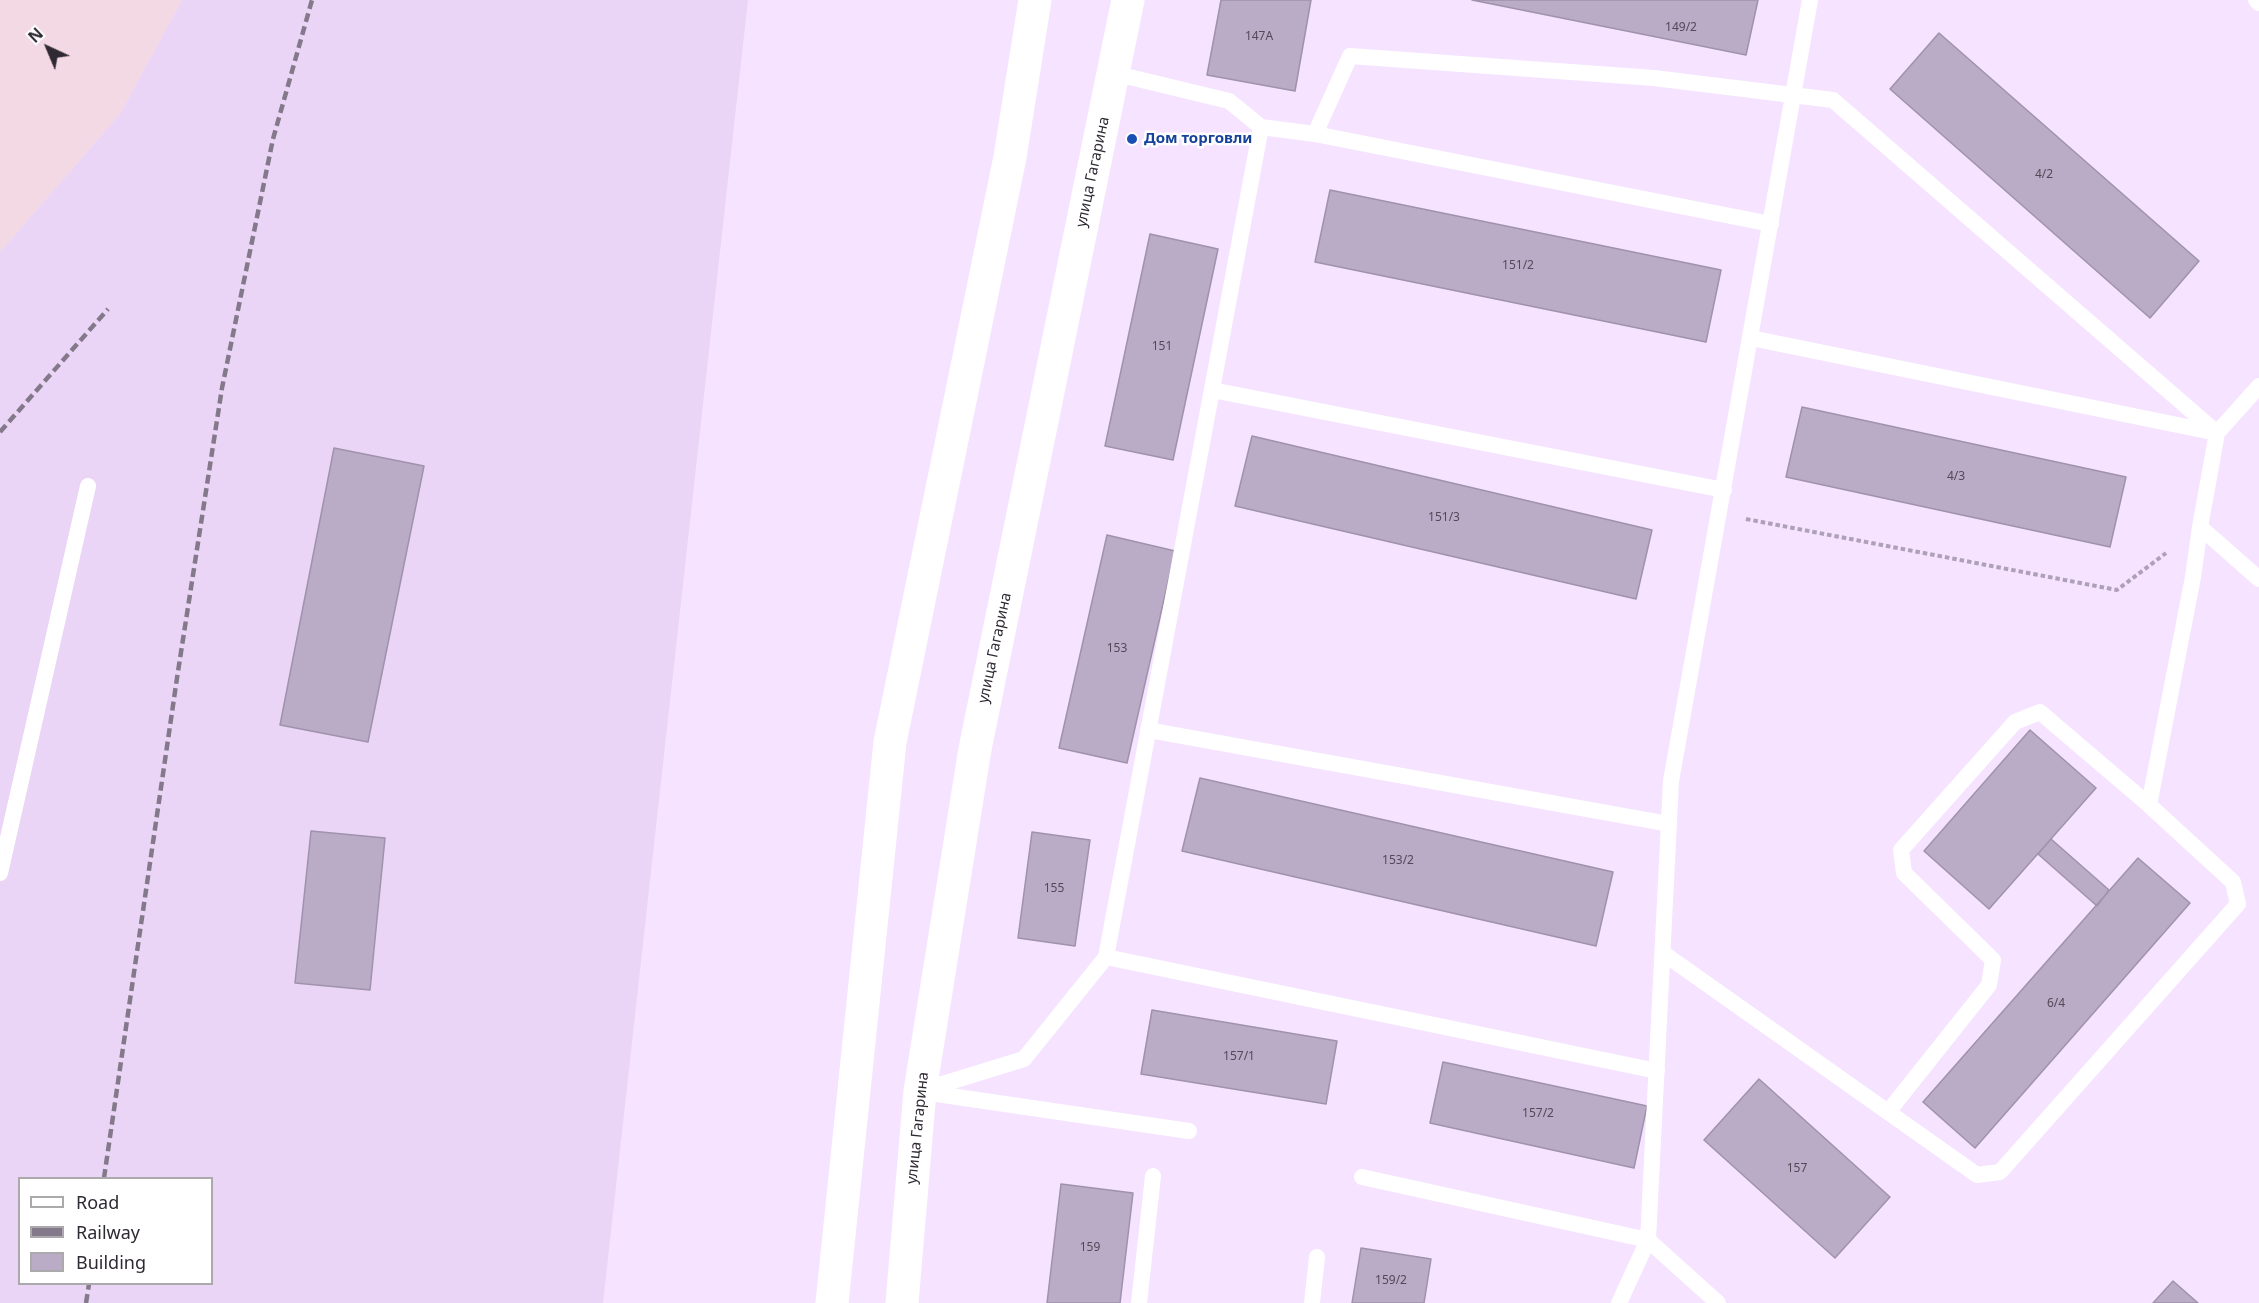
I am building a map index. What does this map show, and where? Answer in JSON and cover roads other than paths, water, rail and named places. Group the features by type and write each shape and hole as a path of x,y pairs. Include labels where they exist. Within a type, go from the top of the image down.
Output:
{"main road":[{"path":"832,1303 890,742 1010,157 1035,0"},
{"name":"улица Гагарина","path":"902,1303 920,1091 975,749 1128,0"}],"lane":[{"path":"1620,1303 1648,1240 1671,781 1810,0"},
{"path":"1315,134 1350,56 1654,78 1833,100 2217,432"},
{"path":"1113,73 1229,101 1261,127 1315,134 1771,224"},
{"path":"920,1091 1024,1059 1106,957 1261,127"},
{"path":"1751,339 2217,432"},
{"path":"2149,805 2193,577 2217,432 2259,386"},
{"path":"1212,390 1724,490"},
{"path":"0,873 88,486"},
{"path":"2200,527 2259,579"},
{"path":"1662,952 1888,1112 1977,1175 2000,1172 2238,904 2233,882 2149,805 2040,712 2015,722 1901,850 1904,873 1993,960 1989,985 1888,1112"},
{"path":"1148,730 1669,824"},
{"path":"1106,957 1657,1071"},
{"path":"920,1091 1189,1131"},
{"path":"1138,1303 1153,1176"},
{"path":"1362,1177 1648,1240 1718,1303"},
{"path":"1312,1303 1317,1257"}],"railway":[{"path":"104,1177 222,388 273,139 312,0"},
{"path":"0,432 108,309"},
{"path":"86,1303 89,1285"}],"place":[{"name":"Дом торговли","path":"1132,139"}]}
